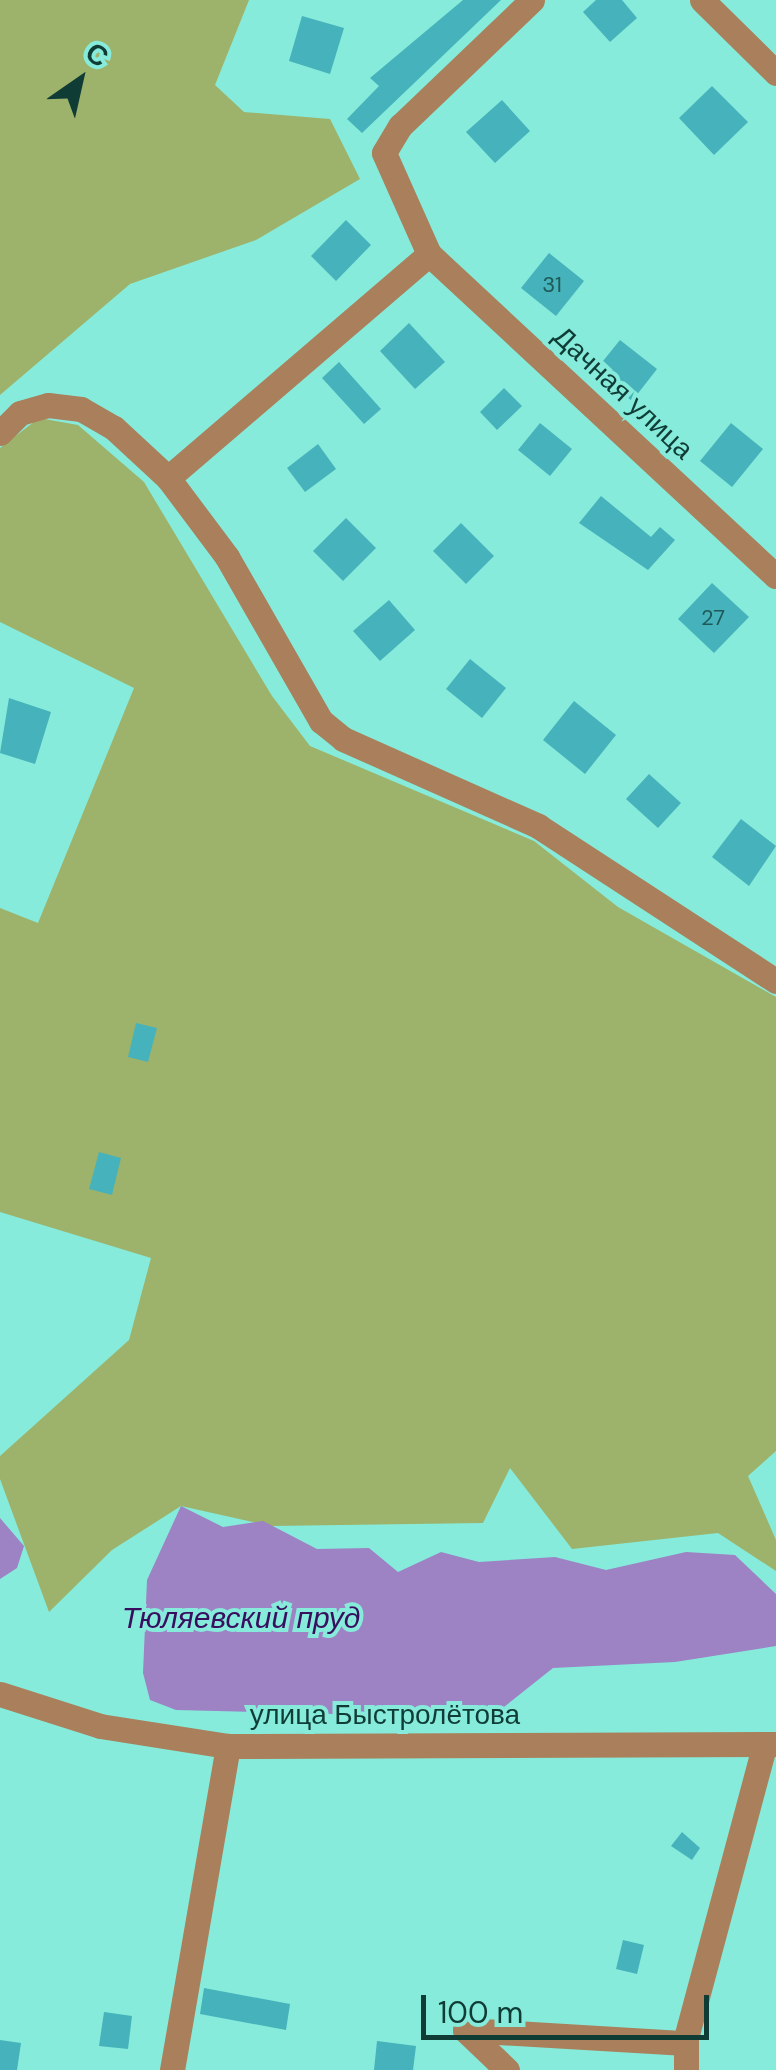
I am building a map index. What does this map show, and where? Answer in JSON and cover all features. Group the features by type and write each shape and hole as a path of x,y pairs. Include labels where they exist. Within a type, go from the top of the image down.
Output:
{"street":[{"name":"Дачная улица","path":"532,0 400,126 384,153 429,254 776,576"},
{"path":"702,0 776,73"},
{"path":"168,478 429,254"},
{"path":"0,432 20,413 48,404 81,410 114,428 168,478 227,557 320,721 344,738 538,826 776,981"},
{"name":"улица Быстролётова","path":"0,1694 100,1726 228,1746 770,1744"},
{"path":"686,2070 686,2043 770,1744"},
{"path":"172,2070 228,1746"},
{"path":"507,2070 466,2030 686,2043"}],"green space":[{"path":"0,0 249,0 215,85 244,112 330,119 360,179 256,240 130,284 0,395"},
{"path":"39,418 78,425 144,482 272,696 310,746 534,841 618,907 776,997 776,1451 748,1476 776,1540 776,1571 718,1533 572,1549 510,1468 483,1523 271,1526 181,1506 112,1550 49,1612 0,1479 0,1456 129,1340 151,1258 0,1212 0,908 38,923 134,688 0,622 0,448"}],"water":[{"name":"Тюляевский пруд","path":"181,1506 223,1527 263,1521 317,1549 369,1548 398,1572 441,1552 479,1562 555,1557 606,1570 686,1552 735,1555 776,1594 776,1646 675,1662 553,1668 490,1718 176,1710 150,1700 143,1673 147,1580"},
{"path":"0,1518 24,1546 17,1568 0,1579"}],"building":[{"path":"463,0 501,0 362,133 347,119 379,86 370,78"},
{"path":"596,0 622,0 637,18 610,42 583,12"},
{"path":"302,16 344,28 330,74 289,61"},
{"path":"712,86 748,122 714,155 679,118"},
{"path":"502,100 530,131 495,163 466,132"},
{"path":"346,220 371,245 336,281 311,256"},
{"path":"549,253 584,281 556,316 521,288"},
{"path":"409,323 445,362 415,389 380,351"},
{"path":"620,340 657,369 632,401 595,371"},
{"path":"339,362 381,409 364,424 322,378"},
{"path":"504,388 522,406 497,430 480,412"},
{"path":"540,423 572,449 550,476 518,450"},
{"path":"731,423 763,449 732,487 700,461"},
{"path":"318,444 336,469 305,492 287,468"},
{"path":"601,496 651,537 660,527 675,540 648,570 579,523"},
{"path":"346,518 376,548 343,581 313,551"},
{"path":"461,523 494,556 466,584 433,551"},
{"path":"712,583 749,617 714,653 678,619"},
{"path":"389,600 415,630 380,661 353,631"},
{"path":"470,659 506,688 482,718 446,689"},
{"path":"9,698 51,712 35,764 0,753"},
{"path":"574,701 616,735 585,774 543,740"},
{"path":"649,774 681,803 658,828 626,799"},
{"path":"741,819 776,846 749,886 712,857"},
{"path":"136,1023 157,1028 148,1062 128,1057"},
{"path":"99,1152 121,1158 112,1195 89,1189"},
{"path":"682,1832 700,1848 692,1860 671,1846"},
{"path":"623,1940 644,1945 637,1974 616,1969"},
{"path":"204,1988 290,2004 286,2030 200,2014"},
{"path":"104,2012 132,2016 128,2049 99,2046"},
{"path":"0,2040 21,2043 17,2070 0,2070"},
{"path":"377,2041 416,2046 413,2070 374,2070"}]}
